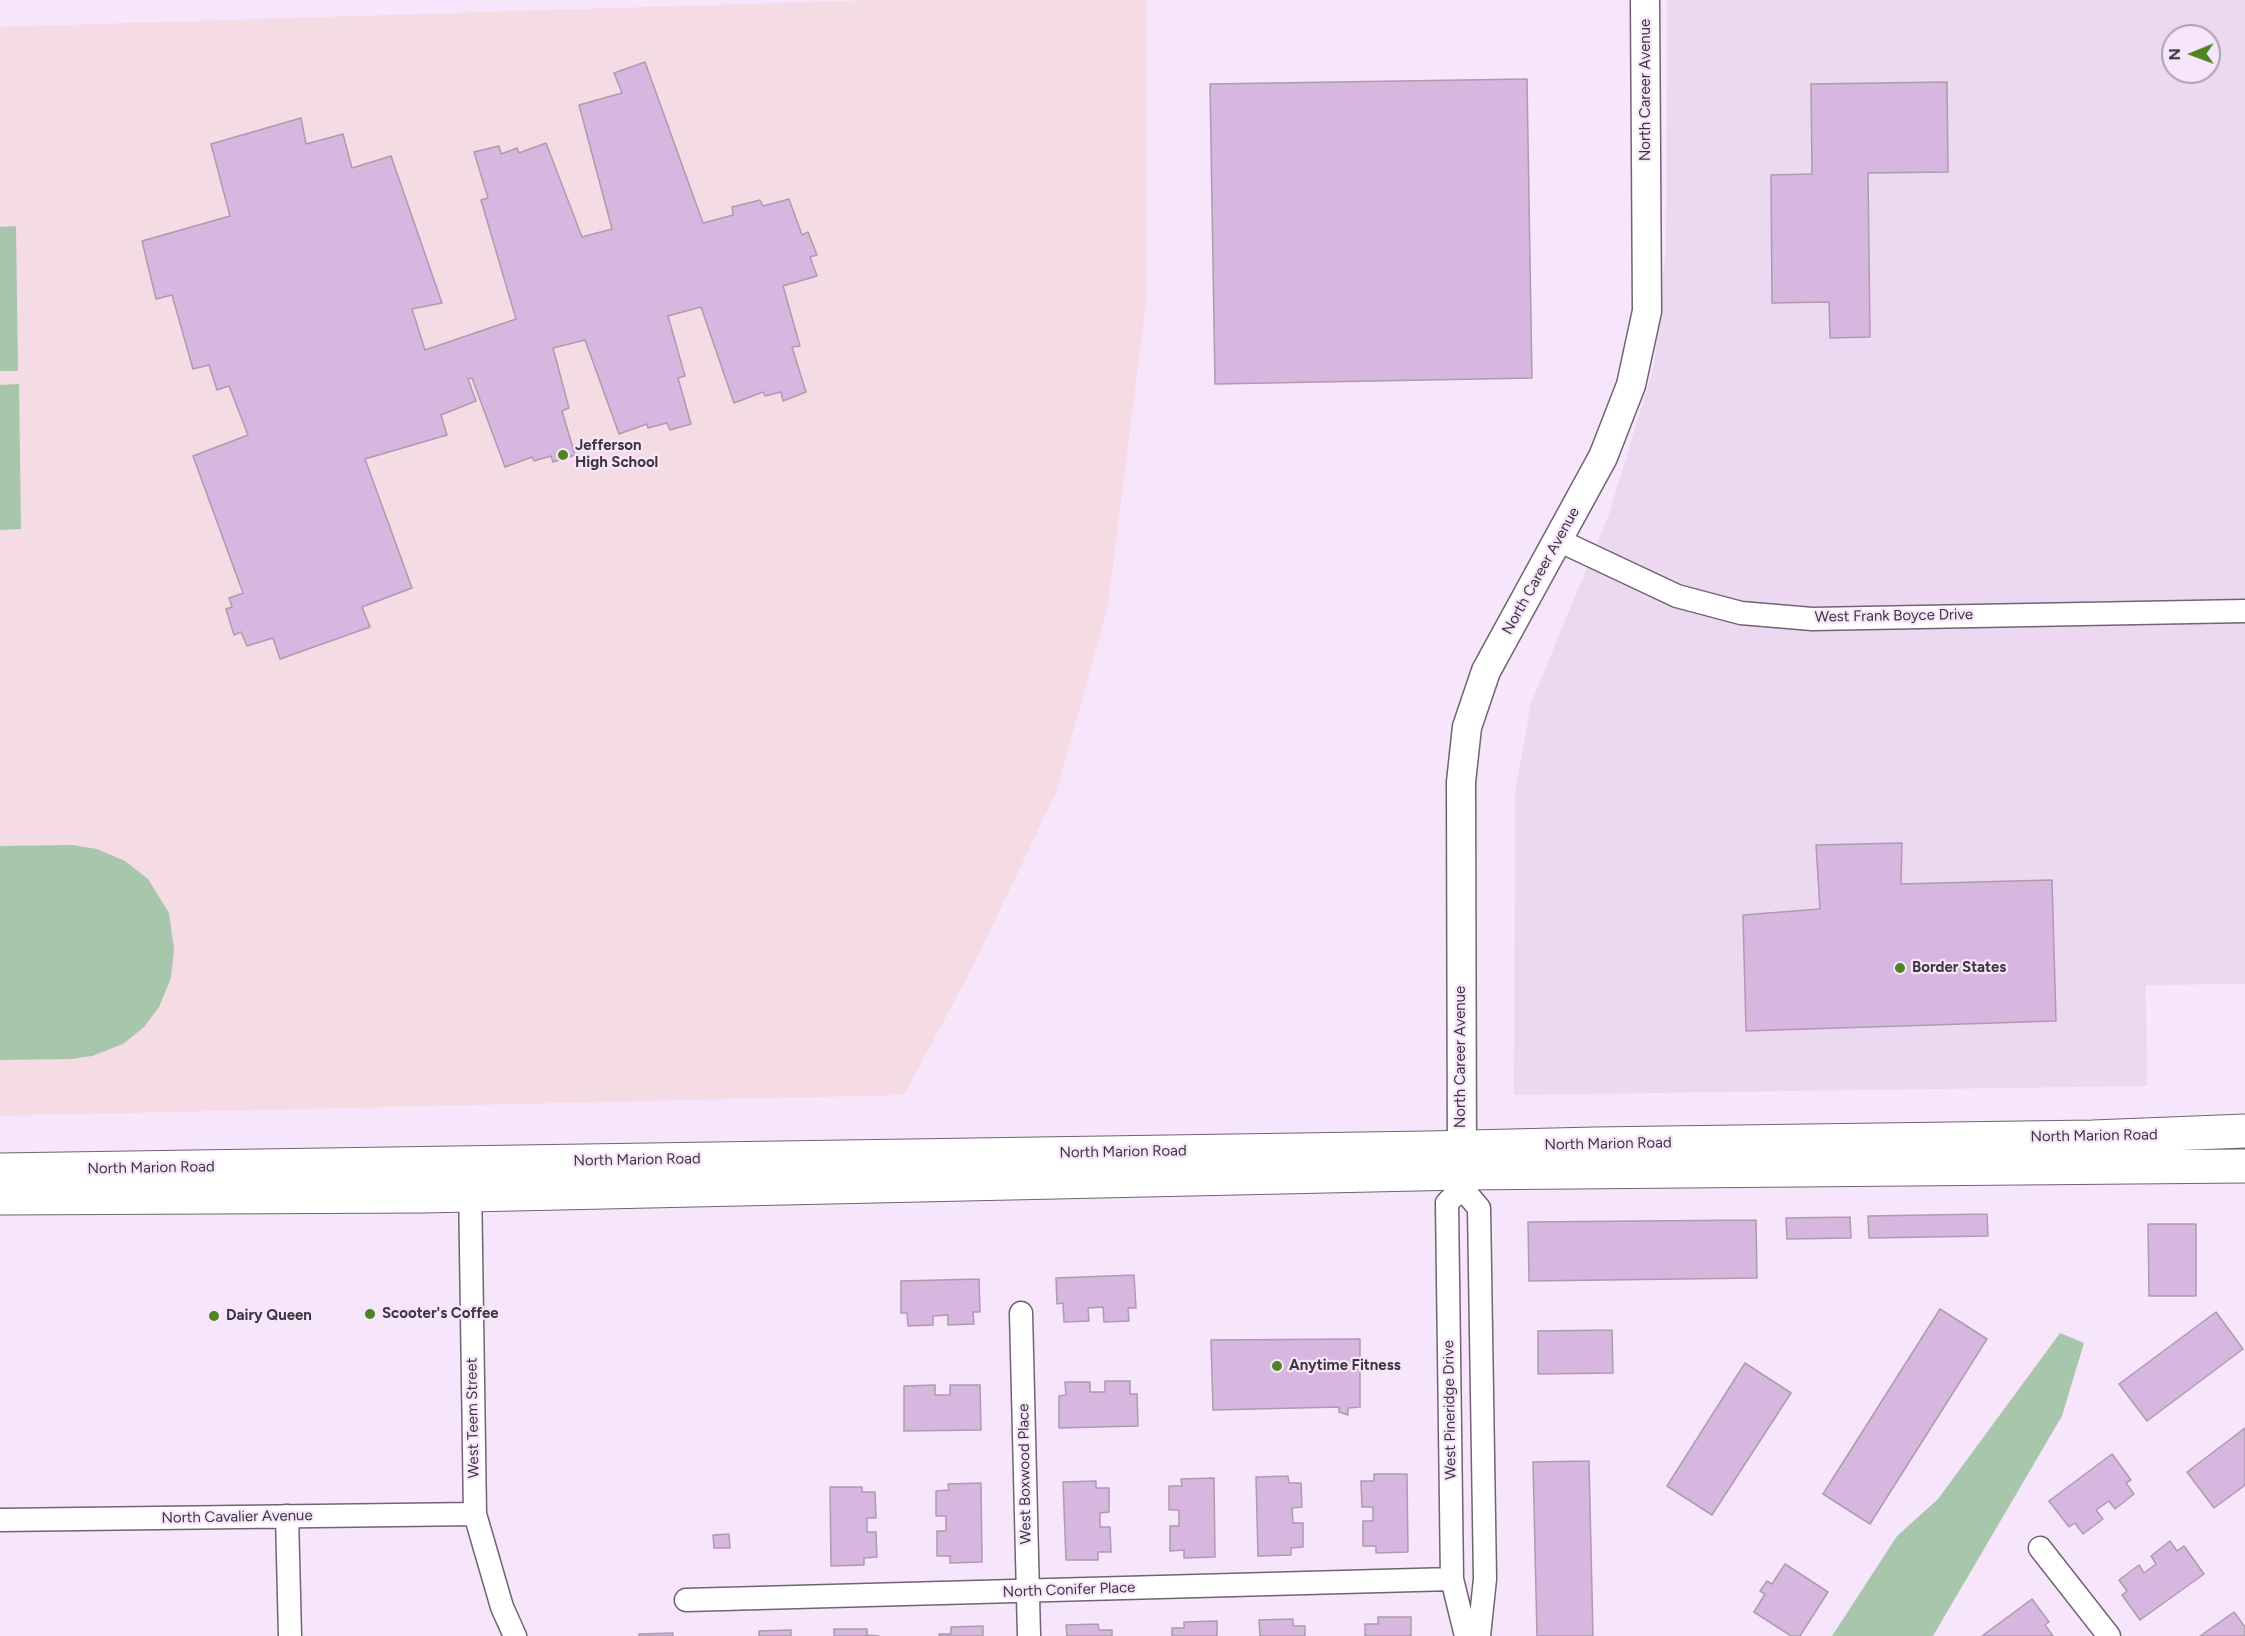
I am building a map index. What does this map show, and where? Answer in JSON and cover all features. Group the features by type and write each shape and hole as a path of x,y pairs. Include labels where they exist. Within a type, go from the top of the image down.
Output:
{"main road":[{"name":"North Marion Road","path":"0,1198 424,1196 695,1191 1462,1169 2245,1131"},
{"name":"North Marion Road","path":"0,1170 470,1162 1462,1169 2245,1166"}],"street":[{"name":"North Career Avenue","path":"1462,1169 1461,782 1467,727 1486,671 1604,457 1631,385 1647,311 1645,0"},
{"name":"West Frank Boyce Drive","path":"1558,540 1677,596 1741,613 1812,619 2245,611"},
{"name":"West Teem Street","path":"470,1162 475,1514 502,1607 515,1636"},
{"name":"West Pineridge Drive","path":"1462,1169 1447,1203 1452,1579 1466,1636"},
{"path":"1462,1169 1479,1208 1485,1579 1479,1636"},
{"name":"West Boxwood Place","path":"1021,1313 1029,1636"},
{"name":"North Cavalier Avenue","path":"0,1520 475,1514"},
{"path":"287,1516 290,1636"},
{"path":"2040,1548 2109,1636"},
{"name":"North Conifer Place","path":"686,1600 1452,1579"}],"shaded area":[{"name":"Jefferson High School","path":"873,0 1146,0 1146,304 1108,606 1056,793 972,968 904,1095 0,1116 0,27"},
{"path":"1667,0 2245,0 2245,984 2146,985 2147,1086 1514,1095 1515,793 1531,703 1609,514 1654,365 1666,247"}],"green space":[{"path":"16,226 18,371 0,371 0,227"},
{"path":"19,384 21,529 0,530 0,385"},
{"path":"73,845 97,849 125,861 148,879 169,913 174,949 171,978 159,1007 144,1027 123,1044 92,1056 71,1059 0,1060 0,846"},
{"path":"2060,1333 2084,1343 2062,1416 1933,1636 1832,1636 1897,1536 1938,1499"}],"building":[{"path":"645,62 703,223 733,215 732,207 760,200 763,206 789,199 802,235 808,232 817,255 810,257 817,276 783,286 800,346 792,347 806,392 783,401 781,392 765,396 763,392 734,403 701,307 668,316 685,376 678,378 691,424 670,430 667,423 648,428 647,424 619,434 585,340 553,348 569,408 562,411 575,455 553,462 551,456 534,461 532,457 505,467 472,378 468,379 476,401 441,415 447,435 365,459 412,588 362,607 370,627 280,659 273,638 247,646 241,632 234,635 226,609 232,607 229,598 243,593 193,456 248,435 229,386 217,390 209,365 193,369 172,295 156,299 142,241 230,216 211,144 301,118 306,144 343,134 352,168 391,156 442,303 412,309 425,350 516,319 481,200 488,198 474,152 499,146 501,154 517,148 519,153 546,143 582,237 612,229 579,105 622,93 614,73"},
{"path":"1527,79 1532,378 1215,384 1210,84"},
{"path":"1947,82 1948,172 1868,173 1870,337 1830,338 1829,302 1772,303 1771,175 1812,174 1811,84"},
{"name":"Border States","path":"1902,843 1901,884 2052,880 2056,1021 1746,1031 1743,915 1820,909 1816,845"},
{"path":"1987,1214 1988,1236 1869,1238 1868,1216"},
{"path":"1850,1217 1851,1238 1787,1239 1786,1218"},
{"path":"1756,1220 1757,1278 1529,1281 1528,1222"},
{"path":"2148,1224 2196,1224 2196,1296 2149,1296"},
{"path":"1134,1275 1136,1308 1128,1308 1129,1321 1104,1322 1103,1307 1088,1308 1089,1321 1064,1322 1063,1303 1057,1304 1056,1278"},
{"path":"979,1279 980,1312 973,1312 974,1324 948,1325 948,1315 933,1316 933,1325 908,1326 907,1313 901,1313 901,1281"},
{"path":"1940,1309 1987,1339 1870,1524 1823,1494"},
{"path":"2216,1312 2243,1349 2147,1421 2119,1384"},
{"path":"1612,1330 1613,1373 1538,1374 1538,1331"},
{"path":"1360,1339 1360,1407 1348,1408 1348,1415 1339,1412 1339,1407 1213,1410 1211,1340"},
{"path":"1745,1363 1791,1393 1712,1515 1667,1486"},
{"path":"1105,1381 1130,1381 1130,1394 1137,1394 1138,1426 1059,1428 1059,1396 1066,1395 1065,1382 1090,1382 1090,1392 1105,1392"},
{"path":"935,1385 935,1395 950,1395 950,1385 980,1385 981,1430 904,1431 904,1386"},
{"path":"2245,1428 2245,1485 2214,1508 2187,1472"},
{"path":"2112,1454 2131,1480 2126,1483 2134,1494 2115,1509 2109,1501 2096,1510 2103,1519 2083,1534 2075,1523 2069,1527 2049,1501"},
{"path":"1589,1461 1593,1636 1537,1636 1533,1462"},
{"path":"1374,1474 1407,1474 1408,1552 1376,1553 1376,1546 1363,1546 1363,1521 1373,1521 1373,1507 1362,1507 1361,1481 1374,1481"},
{"path":"1288,1476 1289,1483 1301,1483 1302,1507 1292,1508 1293,1523 1303,1523 1303,1547 1291,1548 1291,1555 1258,1556 1256,1477"},
{"path":"1214,1478 1215,1557 1184,1558 1184,1550 1170,1551 1170,1526 1179,1526 1179,1510 1169,1510 1169,1486 1182,1486 1181,1479"},
{"path":"1096,1481 1096,1488 1109,1488 1109,1512 1100,1513 1100,1527 1110,1527 1111,1552 1098,1552 1098,1560 1066,1560 1063,1482"},
{"path":"981,1483 982,1562 950,1563 950,1556 937,1556 937,1531 946,1531 946,1516 936,1516 936,1491 949,1490 948,1484"},
{"path":"830,1487 862,1487 862,1492 875,1492 876,1518 867,1518 867,1532 876,1532 877,1557 864,1558 864,1565 831,1566"},
{"path":"729,1534 730,1548 714,1548 713,1535"},
{"path":"2170,1541 2177,1551 2184,1546 2204,1574 2140,1620 2122,1595 2127,1591 2119,1580 2139,1565 2144,1573 2156,1564 2151,1556"},
{"path":"1785,1564 1828,1592 1800,1636 1791,1636 1754,1612 1765,1594 1760,1591 1767,1581 1772,1584"},
{"path":"2032,1599 2049,1622 2045,1625 2053,1636 1982,1636"},
{"path":"2234,1612 2245,1627 2245,1636 2200,1636"},
{"path":"1378,1617 1411,1617 1411,1636 1365,1636 1365,1624 1378,1624"},
{"path":"1293,1619 1293,1626 1305,1626 1305,1636 1260,1636 1259,1620"},
{"path":"1217,1621 1217,1636 1172,1636 1172,1628 1184,1628 1184,1622"},
{"path":"1098,1624 1099,1630 1112,1630 1112,1636 1067,1636 1066,1625"},
{"path":"983,1626 983,1636 939,1636 939,1634 951,1634 951,1627"},
{"path":"834,1629 867,1629 867,1635 879,1636 834,1636"},
{"path":"791,1630 791,1636 759,1636 759,1631"},
{"path":"673,1633 673,1636 639,1636 639,1634"}],"place":[{"name":"Jefferson High School","path":"563,455"},
{"name":"Border States","path":"1900,968"},
{"name":"Scooter's Coffee","path":"370,1314"},
{"name":"Dairy Queen","path":"214,1316"},
{"name":"Anytime Fitness","path":"1277,1366"}]}
